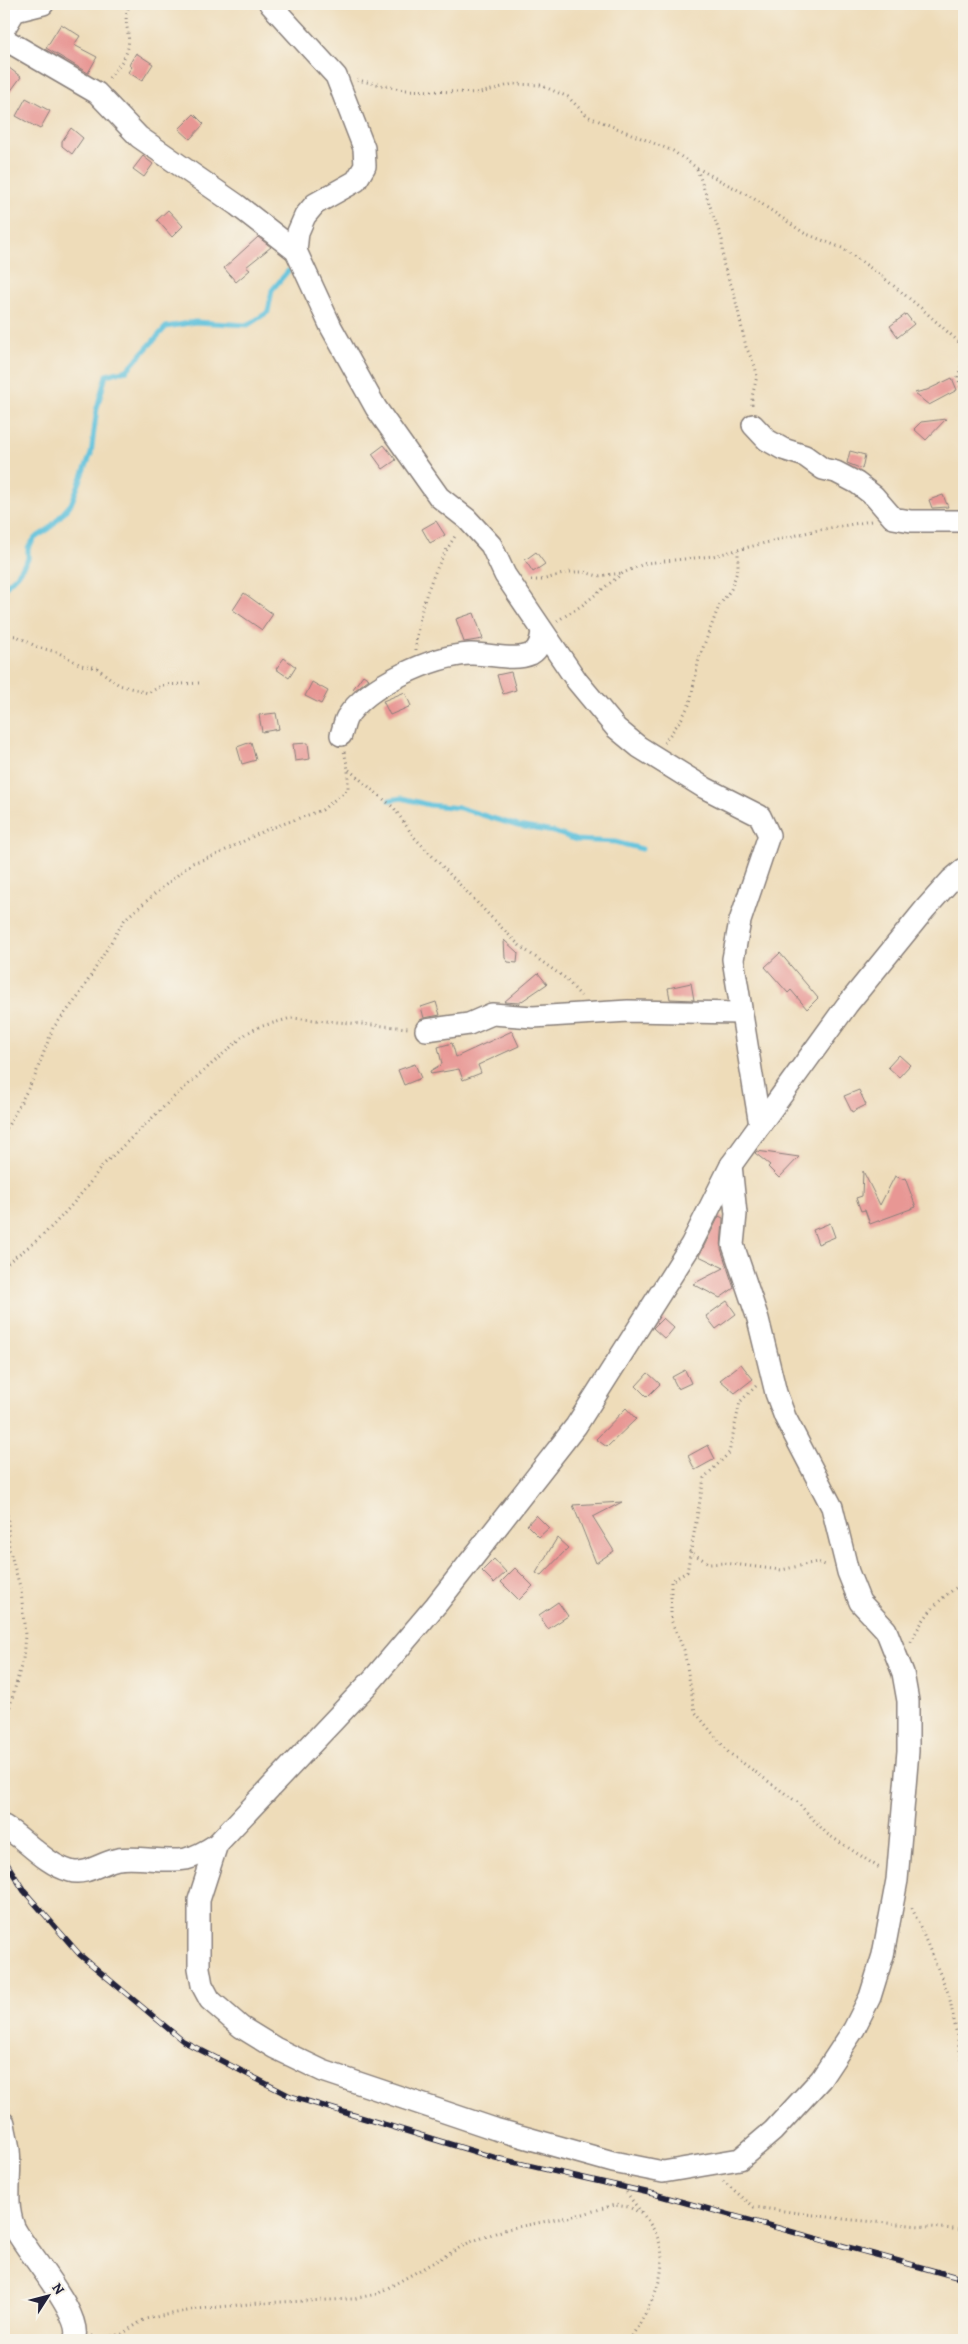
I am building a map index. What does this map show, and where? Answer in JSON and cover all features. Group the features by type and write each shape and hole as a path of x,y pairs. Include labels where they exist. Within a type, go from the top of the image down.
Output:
{"street":[{"path":"4,29 17,7 44,4"},
{"path":"270,4 336,76 364,148 365,166 356,181 315,204 305,216 298,232 296,251"},
{"path":"4,38 97,93 139,138 237,204 296,251 331,327 376,408 439,496 467,519 491,545 510,582 577,681 616,728 639,747 705,788 760,816 769,835 740,921 733,959 740,1013 760,1125"},
{"path":"753,425 767,440 783,449 805,456 822,469 836,472 857,483 874,496 893,518 912,522 964,521"},
{"path":"341,735 347,718 359,703 416,668 447,657 472,654 502,658 531,654 540,644 542,630"},
{"path":"4,1826 38,1852 70,1872 80,1872 115,1860 131,1858 174,1860 188,1858 217,1844 373,1679 436,1605 576,1426 691,1245 731,1165 847,1005 925,909 951,880 964,869"},
{"path":"426,1030 469,1024 492,1014 533,1017 596,1012 740,1013"},
{"path":"217,1844 199,1900 198,1968 202,1985 210,2000 241,2027 274,2048 323,2071 495,2129 612,2162 663,2172 740,2159 779,2125 821,2079 854,2029 870,1997 883,1954 897,1880 908,1751 908,1701 902,1673 886,1630 860,1602 848,1572 832,1507 785,1417 758,1319 733,1245 736,1214 731,1165"},
{"path":"4,2123 10,2150 8,2197 14,2226 58,2291 72,2318 76,2337 74,2340"}],"path":[{"path":"97,93 121,62 128,47 125,13 130,4"},
{"path":"336,76 406,90 480,93 513,84 540,85 568,97 588,116 673,150 697,168 753,198 804,233 842,248 928,314 960,343 964,353"},
{"path":"697,168 722,240 723,263 734,293 746,348 757,376 752,397 753,425"},
{"path":"964,357 958,377 964,398"},
{"path":"542,630 581,606 623,573 646,563 713,556 813,530 893,518"},
{"path":"416,668 416,631 428,594 441,557 467,519"},
{"path":"666,763 664,743 690,703 699,658 719,606 731,589 738,569 738,550"},
{"path":"510,582 542,580 570,572 598,576 623,573"},
{"path":"4,635 17,636 37,647 58,652 81,665 97,668 119,684 148,693 163,685 200,683"},
{"path":"4,1133 35,1076 53,1028 78,997 125,919 192,863 214,856 266,830 322,810 348,789 348,769 341,735"},
{"path":"348,769 394,808 414,837 521,947 565,978 596,1012"},
{"path":"4,1266 20,1250 42,1236 94,1179 101,1167 175,1096 247,1033 259,1027 292,1018 426,1030"},
{"path":"771,1368 740,1402 729,1453 704,1478 687,1572 671,1581 671,1620 684,1650 695,1712 729,1753 797,1802 828,1834 897,1880 949,1995 964,2071"},
{"path":"4,1388 4,1399"},
{"path":"4,1495 8,1518 9,1548 20,1590 26,1635 23,1659 8,1713 4,1760"},
{"path":"690,1550 710,1564 724,1563 781,1570 817,1562 848,1572"},
{"path":"902,1673 908,1648 918,1627 947,1594 964,1583"},
{"path":"612,2162 624,2188 656,2234 661,2250 662,2264 656,2293 629,2340"},
{"path":"705,2166 754,2207 843,2220 964,2230"},
{"path":"72,2318 89,2336 102,2338 122,2334 145,2319 198,2309 259,2303 352,2299 376,2294 470,2242 507,2229 583,2214 614,2205 630,2207 642,2214"}],"building":[{"path":"61,24 80,36 74,45 97,57 88,73 46,48"},
{"path":"136,53 153,64 142,81 128,72 132,67 129,65"},
{"path":"4,64 21,77 4,100"},
{"path":"26,98 50,111 40,129 16,116"},
{"path":"194,114 204,124 190,139 179,129"},
{"path":"71,128 83,138 72,154 62,146 62,141"},
{"path":"143,156 153,164 144,177 133,169"},
{"path":"168,210 183,226 172,237 157,220"},
{"path":"258,237 271,247 246,267 250,270 236,282 224,268"},
{"path":"906,314 914,324 898,337 890,326"},
{"path":"952,378 957,390 929,405 914,393 927,390"},
{"path":"946,419 926,440 914,429 921,422"},
{"path":"384,445 396,460 383,469 372,454"},
{"path":"850,451 865,455 862,469 847,463"},
{"path":"943,495 948,507 932,508 929,500"},
{"path":"436,521 445,535 430,543 422,529"},
{"path":"536,552 545,564 533,572 525,560"},
{"path":"244,593 273,614 262,630 233,610"},
{"path":"474,613 483,639 464,642 456,619"},
{"path":"284,658 296,667 289,678 276,669"},
{"path":"511,672 516,690 503,694 497,675"},
{"path":"363,675 369,679 355,690 353,689"},
{"path":"312,682 328,691 321,704 305,696"},
{"path":"405,692 411,706 390,715 383,701"},
{"path":"276,713 279,729 262,732 259,715"},
{"path":"251,742 256,760 242,764 237,747"},
{"path":"308,743 310,759 295,761 293,744"},
{"path":"504,940 518,953 517,963 508,962 505,958"},
{"path":"780,953 818,998 807,1009 791,990 788,993 765,967"},
{"path":"538,973 547,984 519,1003 504,1002"},
{"path":"691,983 694,1000 670,999 668,988"},
{"path":"436,1002 440,1015 424,1018 421,1007"},
{"path":"512,1031 519,1046 478,1065 481,1073 463,1080 459,1069 431,1074 430,1071 442,1064 438,1047 452,1043 456,1057"},
{"path":"899,1055 910,1065 899,1077 888,1067"},
{"path":"415,1064 421,1078 404,1085 398,1070"},
{"path":"859,1090 866,1105 852,1112 844,1096"},
{"path":"757,1151 799,1157 779,1178 768,1167 770,1165 755,1153"},
{"path":"863,1171 880,1205 895,1176 902,1179 905,1178 916,1207 870,1224 865,1210 861,1211 856,1198 862,1196"},
{"path":"719,1216 723,1218 721,1249 734,1288 720,1298 693,1284 724,1268 699,1256"},
{"path":"830,1223 835,1237 818,1244 813,1230"},
{"path":"727,1301 736,1314 716,1329 706,1316"},
{"path":"663,1318 674,1328 665,1339 653,1328"},
{"path":"741,1364 753,1379 735,1393 720,1380"},
{"path":"685,1370 691,1383 678,1389 672,1377"},
{"path":"648,1373 660,1384 647,1397 636,1386"},
{"path":"626,1408 636,1419 607,1447 596,1439"},
{"path":"708,1445 715,1459 695,1470 688,1456"},
{"path":"622,1502 593,1517 614,1551 596,1563 573,1505"},
{"path":"536,1515 549,1528 539,1537 527,1525"},
{"path":"557,1538 568,1548 541,1576 536,1573"},
{"path":"494,1559 506,1572 494,1583 482,1571"},
{"path":"515,1568 533,1586 519,1600 501,1582"},
{"path":"558,1602 568,1616 548,1629 539,1615"}],"waterway":[{"path":"4,588 17,575 28,559 28,548 35,538 49,529 71,504 91,454 97,408 106,375 127,370 166,327 195,322 248,325 268,312 272,290 288,271"},
{"path":"390,800 402,798 429,805 460,808 518,826 554,832 576,840 615,842 642,849"}],"railway":[{"path":"4,1859 24,1891 80,1955 183,2041 290,2096 496,2158 654,2194 964,2279"}]}
